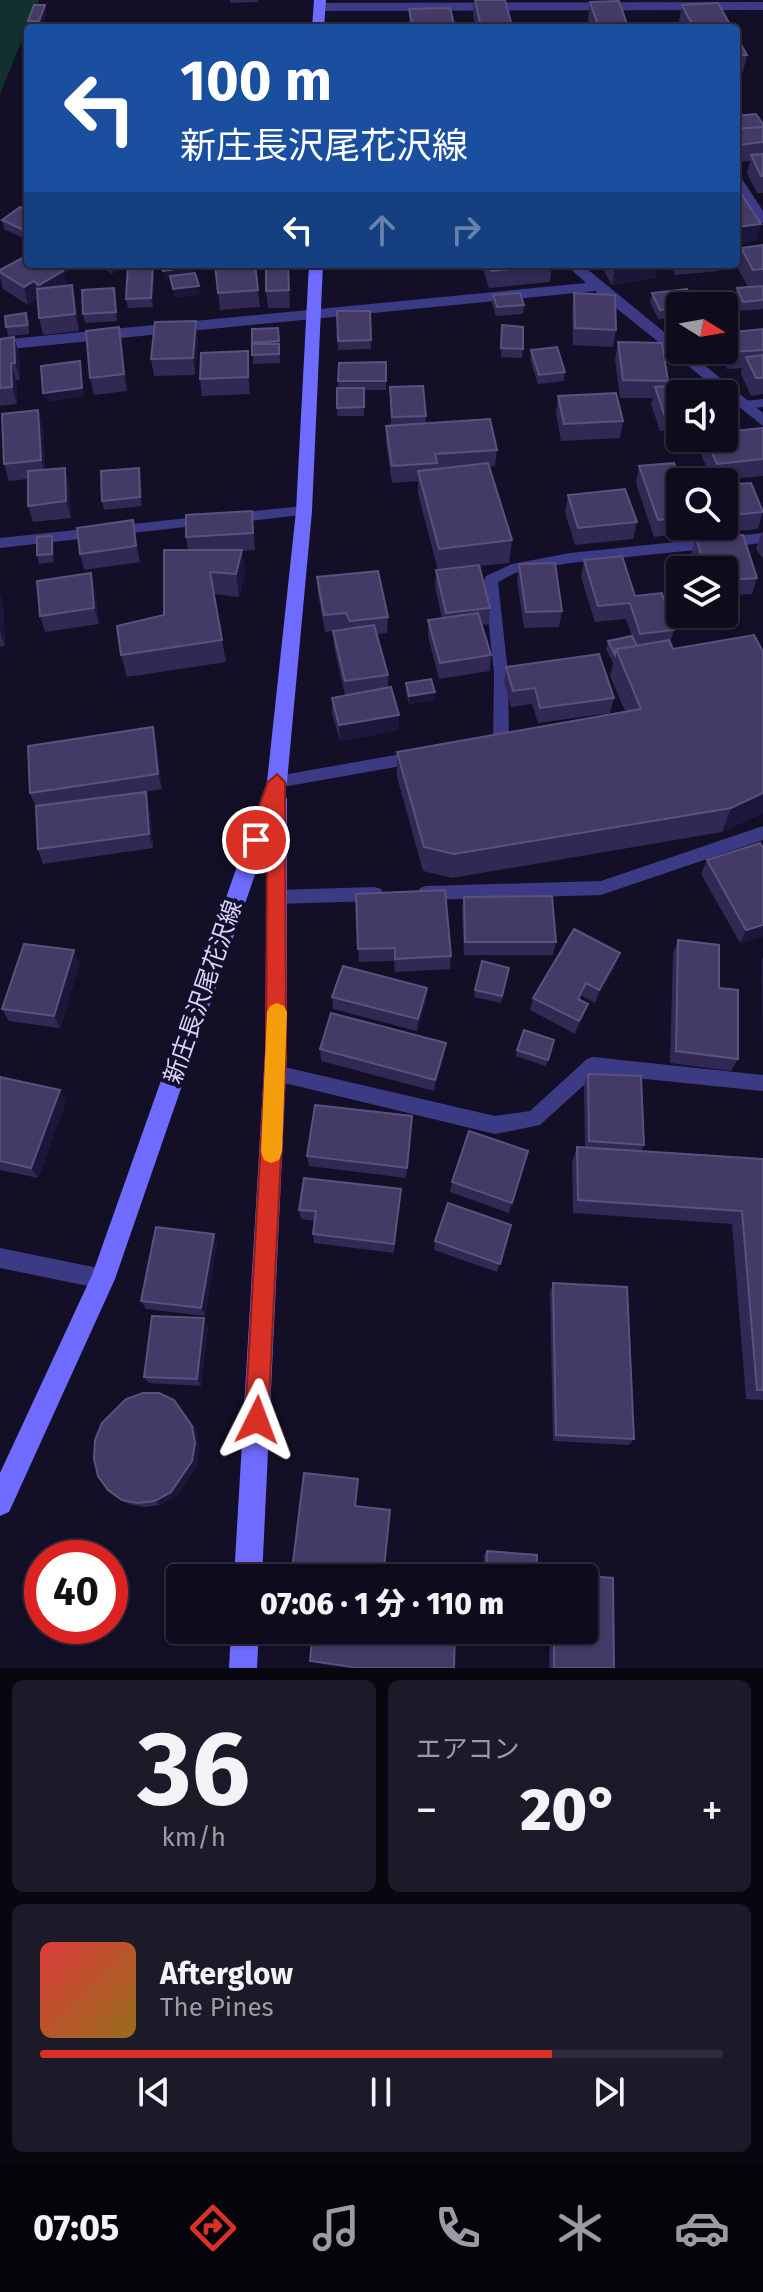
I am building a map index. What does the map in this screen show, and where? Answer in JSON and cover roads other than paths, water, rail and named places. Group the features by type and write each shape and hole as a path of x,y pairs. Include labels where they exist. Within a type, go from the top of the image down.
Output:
{"main road":[{"path":"318,24 320,3"},
{"name":"新庄長沢尾花沢線","path":"0,1503 103,1279 277,782 304,511 316,268"},
{"path":"249,1564 276,1073 277,782"},
{"path":"243,1668 244,1644"}],"street":[{"path":"320,3 711,3 763,6"},
{"path":"577,268 763,421"},
{"path":"0,345 598,286"}],"lane":[{"path":"740,184 763,220"},
{"path":"743,405 763,403"},
{"path":"0,543 304,511"},
{"path":"501,743 501,673 491,580 512,569 570,558 763,538"},
{"path":"277,782 441,753"},
{"path":"416,893 601,888 763,833"},
{"path":"277,897 385,894"},
{"path":"276,1073 495,1125 534,1119 593,1065 763,1083"},
{"path":"0,1258 103,1279"}]}
